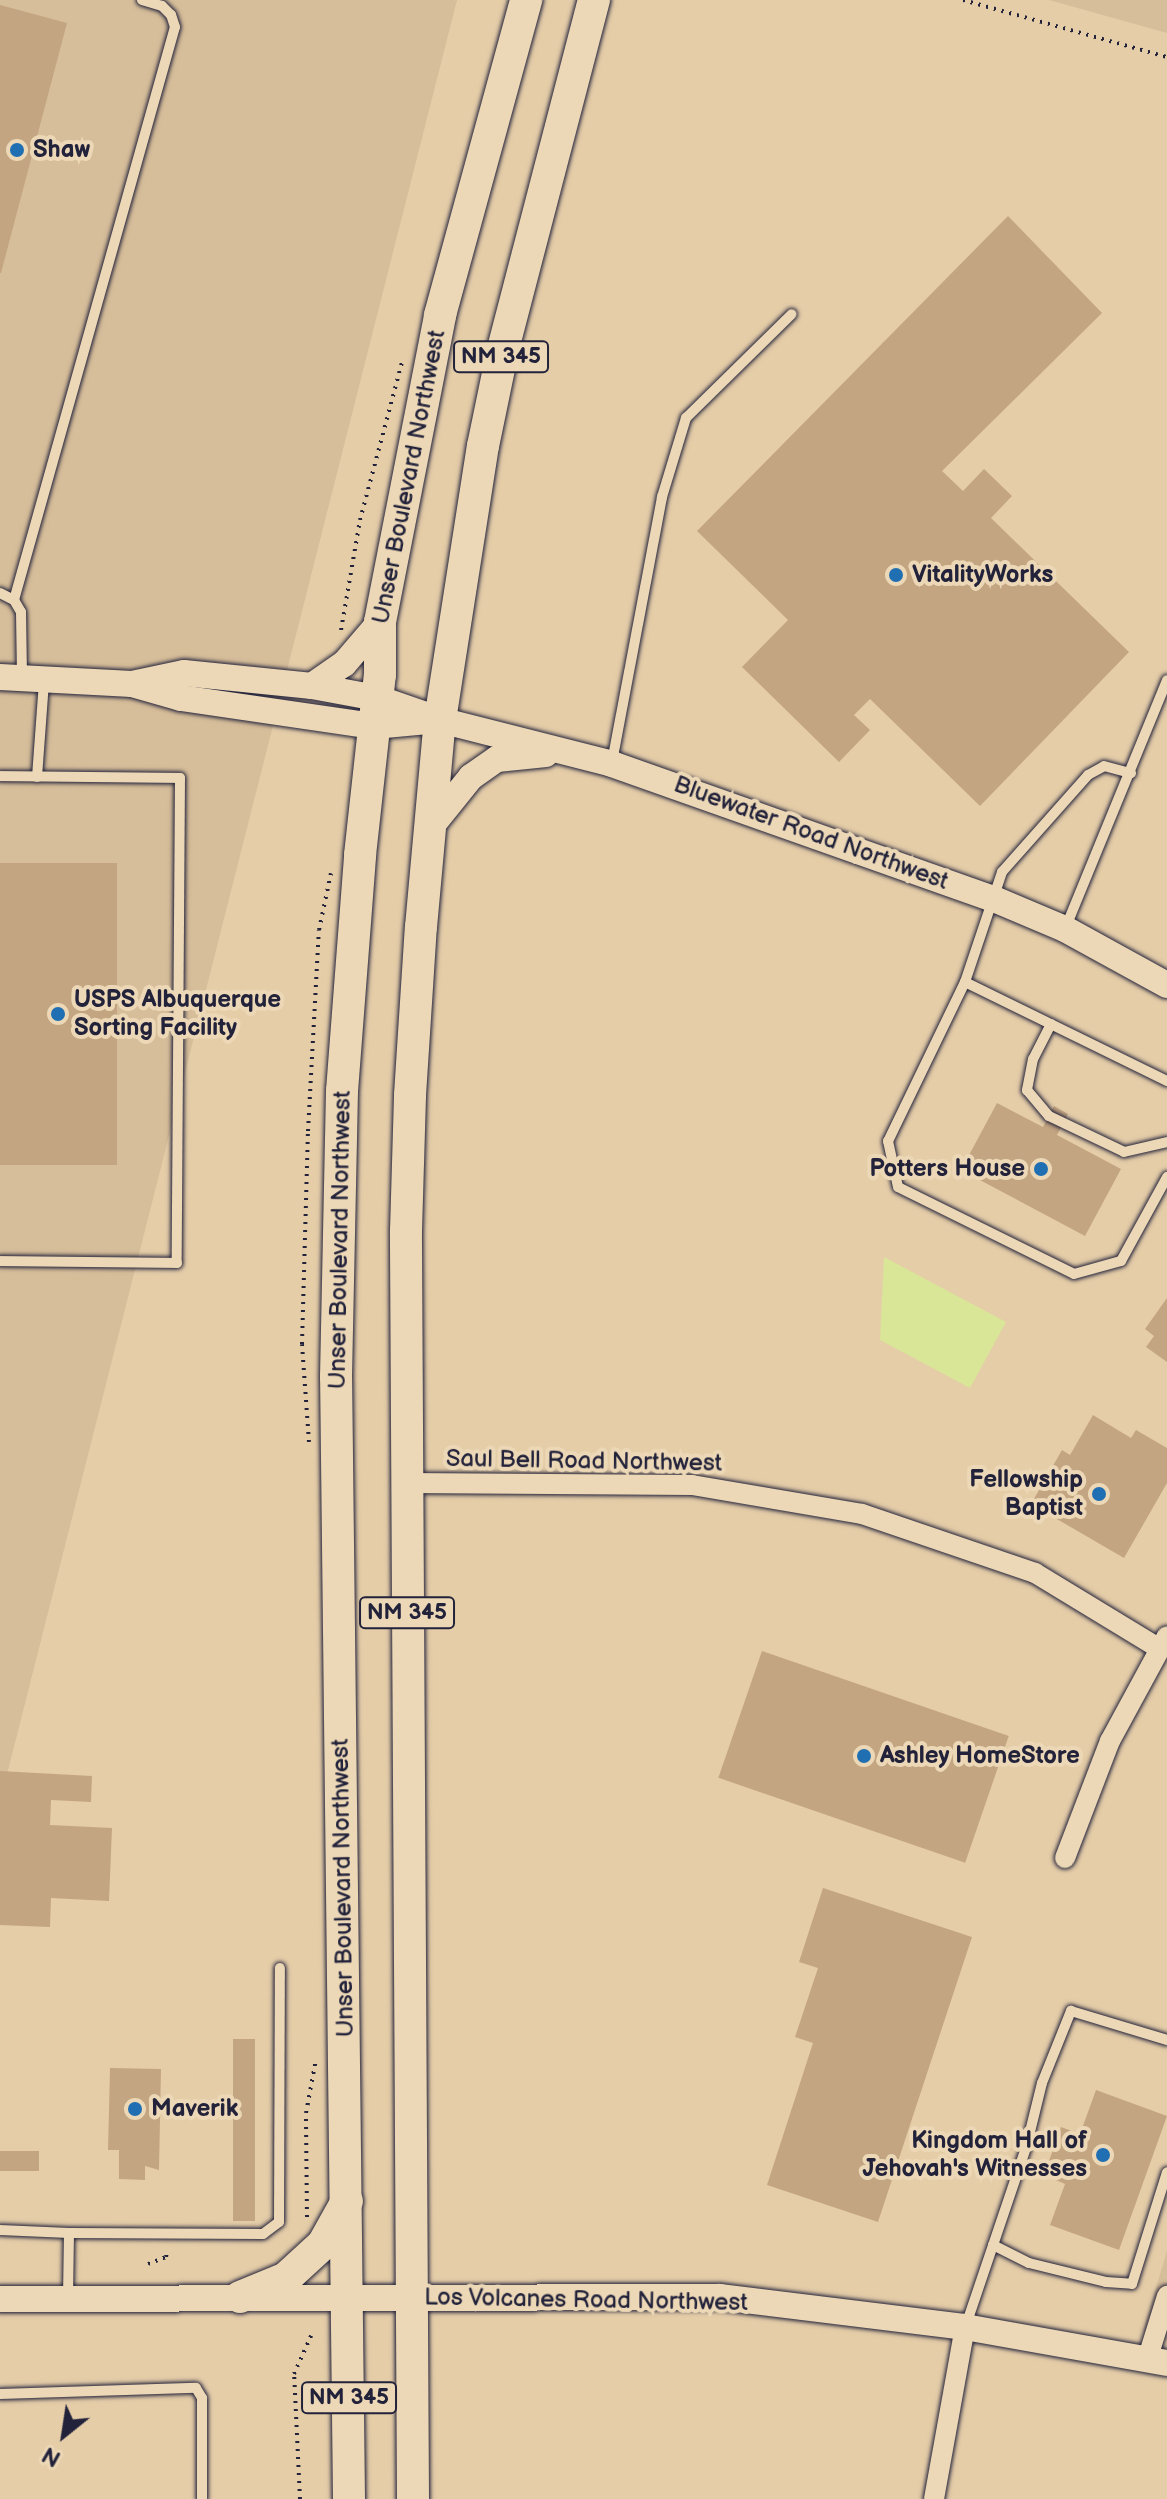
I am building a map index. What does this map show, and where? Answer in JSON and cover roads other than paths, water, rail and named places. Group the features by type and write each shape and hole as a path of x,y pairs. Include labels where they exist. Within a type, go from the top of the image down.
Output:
{"main road":[{"name":"Unser Boulevard Northwest","path":"349,2499 336,1377 342,1091 376,712 380,622 440,315 526,0"},
{"name":"NM 345","path":"413,2499 406,1483 410,1095 429,829 460,575 503,349 594,0"},
{"path":"240,2297 286,2278 323,2244 347,2201"}],"street":[{"path":"312,686 344,664 380,622"},
{"name":"Bluewater Road Northwest","path":"132,684 184,673 312,686 376,712"},
{"name":"Bluewater Road Northwest","path":"22,678 132,684 181,698 376,712 440,720 612,764 994,899 1065,929 1167,985"},
{"path":"429,829 471,777 497,759 564,752"},
{"name":"Saul Bell Road Northwest","path":"406,1483 692,1485 775,1496 862,1514 1035,1573 1163,1642"},
{"path":"1065,1858 1110,1741 1163,1642"},
{"path":"1158,2360 1167,2296"},
{"name":"Los Volcanes Road Northwest","path":"0,2299 720,2297 965,2327 1158,2360"},
{"path":"934,2499 965,2327"}],"lane":[{"path":"14,600 175,27 171,15 162,6 142,0"},
{"path":"612,764 662,497 686,418 792,314"},
{"path":"0,593 14,600 21,612 22,678 37,777"},
{"path":"1065,929 1167,680"},
{"path":"1131,773 1104,766 1088,775 1002,872 965,982 888,1141 898,1187 1074,1274 1121,1261 1167,1177"},
{"path":"0,776 180,778 177,1263 0,1261"},
{"path":"965,982 1167,1081"},
{"path":"1051,1024 1033,1059 1027,1090 1049,1116 1124,1152 1167,1142"},
{"path":"0,2230 263,2234 279,2222 280,1968"},
{"path":"965,2327 1026,2148 1042,2083 1071,2011 1167,2040"},
{"path":"993,2245 1029,2263 1106,2282 1132,2284 1167,2172"},
{"path":"68,2298 69,2233"},
{"path":"0,2394 196,2388 202,2398 202,2499"}],"place":[{"name":"Shaw","path":"17,150"},
{"name":"VitalityWorks","path":"896,575"},
{"name":"USPS Albuquerque Sorting Facility","path":"58,1014"},
{"name":"Potters House","path":"1041,1169"},
{"name":"Fellowship Baptist","path":"1099,1494"},
{"name":"Ashley HomeStore","path":"864,1756"},
{"name":"Maverik","path":"135,2109"},
{"name":"Kingdom Hall of Jehovah's Witnesses","path":"1103,2155"}]}
